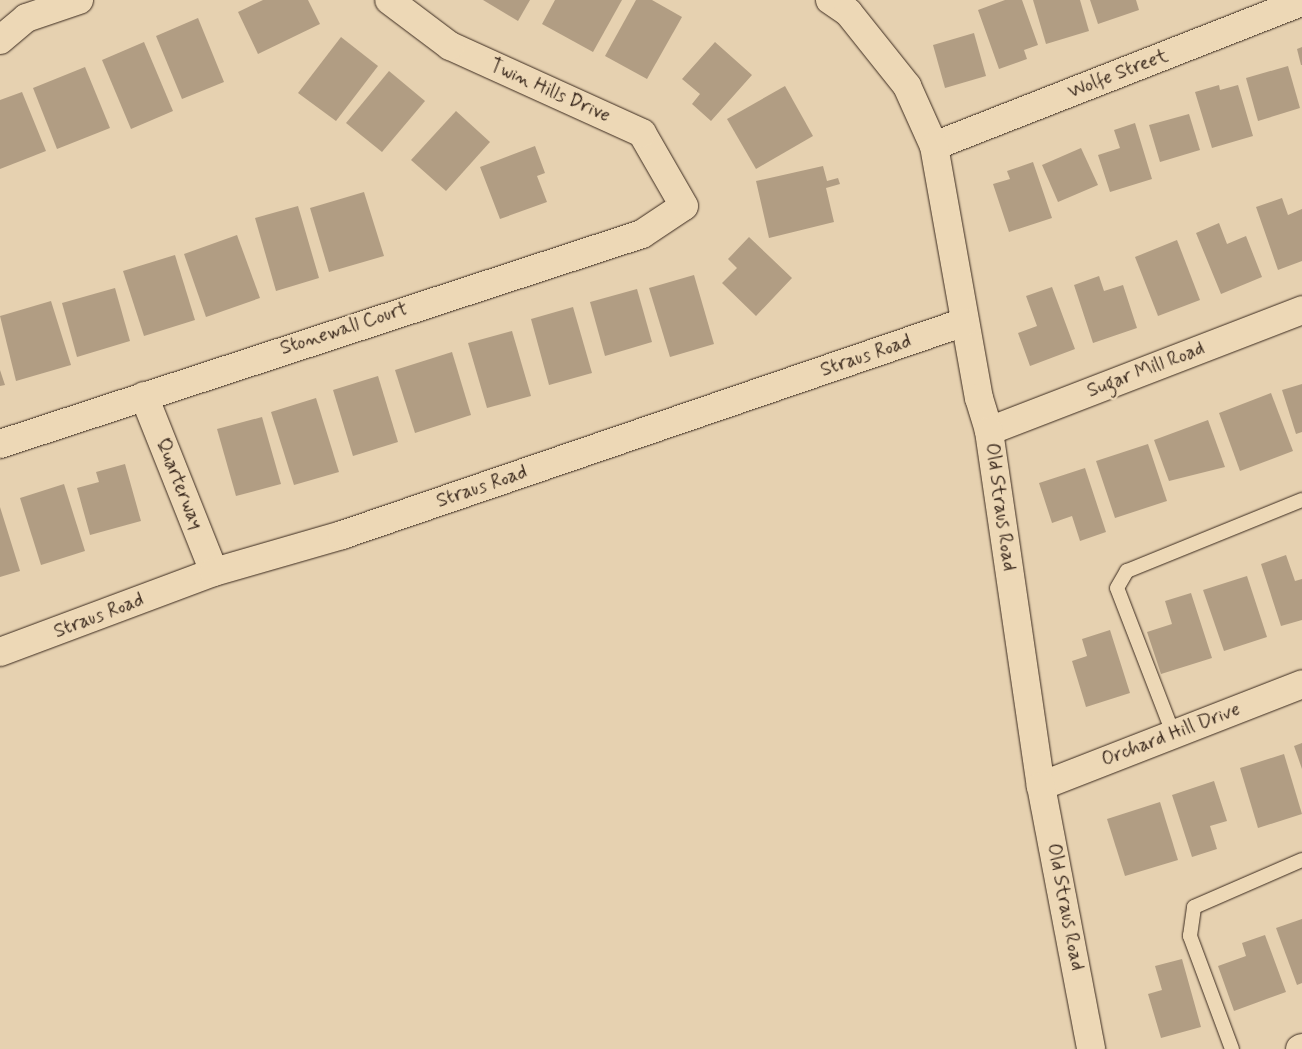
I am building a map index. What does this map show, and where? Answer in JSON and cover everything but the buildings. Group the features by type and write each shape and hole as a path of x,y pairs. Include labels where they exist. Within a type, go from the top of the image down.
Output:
{"street":[{"path":"0,40 26,18 79,0"},
{"name":"Twin Hills Drive","path":"390,0 450,46 642,133 684,206"},
{"name":"Old Straus Road","path":"830,0 848,12 908,86 934,146 965,322 989,431 1040,786 1090,1049"},
{"name":"Wolfe Street","path":"934,146 1302,2"},
{"name":"Stonewall Court","path":"0,444 642,234 684,206"},
{"name":"Sugar Mill Road","path":"989,431 1302,310"},
{"name":"Straus Road","path":"0,652 214,572 342,535 965,322"},
{"name":"Quarterway","path":"144,396 214,572"},
{"name":"Orchard Hill Drive","path":"1040,786 1302,684"}],"lane":[{"path":"1173,733 1117,588 1126,571 1302,500"},
{"path":"1232,1049 1190,936 1194,906 1302,860"}]}
